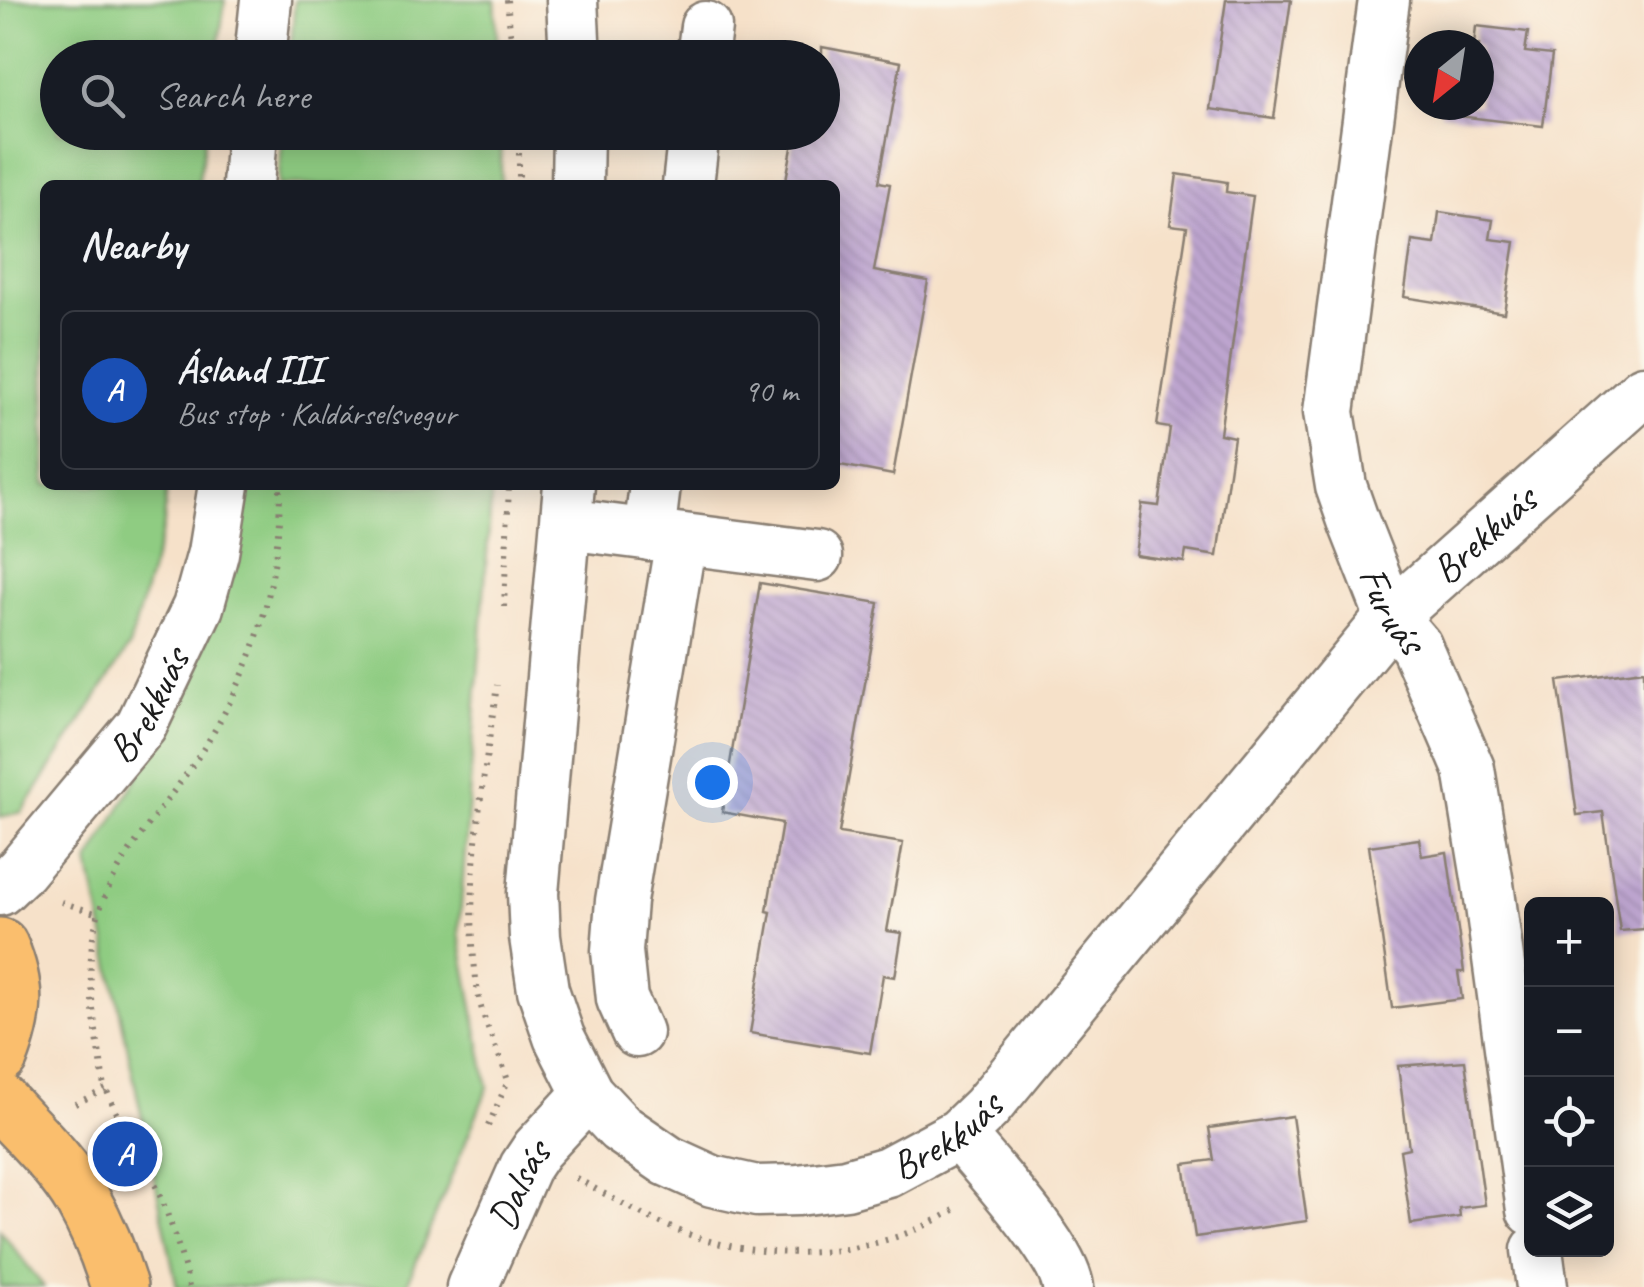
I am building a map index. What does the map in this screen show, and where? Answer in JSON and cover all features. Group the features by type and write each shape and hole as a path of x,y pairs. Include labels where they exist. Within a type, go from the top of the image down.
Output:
{"main road":[{"path":"0,946 9,966 14,997 11,1028 0,1056"},
{"path":"0,1102 48,1153 81,1197 108,1253 119,1287"}],"street":[{"path":"262,40 266,0"},
{"path":"572,0 574,40"},
{"name":"Furuás","path":"1384,0 1329,412 1340,486 1391,616 1416,646 1468,769 1488,884 1526,1167"},
{"path":"248,180 251,150"},
{"path":"577,180 578,150"},
{"path":"689,180 692,150"},
{"name":"Brekkuás","path":"568,505 533,894 543,990 559,1037 588,1094 620,1128 668,1161 712,1181 757,1191 798,1190 846,1184 888,1172 958,1134 986,1108 1391,616 1644,391"},
{"name":"Brekkuás","path":"0,890 140,726 198,606 213,553 223,490"},
{"path":"638,1032 622,998 617,952 665,537 656,490"},
{"path":"568,505 665,537 817,556"},
{"name":"Dalsás","path":"472,1287 526,1167 537,1149 588,1094"},
{"path":"958,1134 1035,1226 1066,1274 1068,1287"},
{"path":"1538,1257 1542,1287"}],"path":[{"path":"507,0 511,40"},
{"path":"519,150 520,180"},
{"path":"189,1287 174,1234 148,1170 106,1089 94,1023 91,955 98,914 116,875 201,752 249,663 274,572 280,490"},
{"path":"59,902 98,914"},
{"path":"70,1107 106,1089"}],"green space":[{"path":"0,0 225,0 219,40 40,40 40,150 203,150 199,180 40,180 40,490 167,490 164,524 129,647 22,812 0,817"},
{"path":"295,0 495,0 497,40 291,40"},
{"path":"281,150 501,150 501,180 278,180"},
{"path":"248,490 492,490 459,933 488,1087 406,1287 177,1287 89,862 156,745 212,622"},
{"path":"0,1230 44,1287 0,1287"}],"building":[{"path":"1226,0 1291,0 1274,118 1210,109"},
{"path":"1476,26 1528,32 1525,52 1552,55 1543,126 1492,120 1494,30 1476,30"},
{"path":"840,50 901,62 879,182 890,184 874,271 928,281 893,475 840,465 840,180 786,180 792,150 840,150"},
{"path":"1177,174 1227,182 1226,192 1253,196 1220,434 1234,437 1217,556 1186,551 1184,562 1135,555 1142,504 1159,506 1170,428 1157,426 1187,227 1170,225"},
{"path":"1439,212 1493,220 1490,239 1515,242 1504,313 1404,297 1412,241 1435,244"},
{"path":"760,583 879,603 839,833 903,843 887,931 902,933 895,977 883,975 870,1053 750,1033 782,823 722,812"},
{"path":"1644,670 1644,929 1620,931 1603,812 1577,815 1558,681"},
{"path":"1419,839 1422,856 1447,852 1464,972 1458,972 1462,999 1392,1008 1369,846"},
{"path":"1465,1061 1485,1205 1459,1208 1460,1217 1411,1224 1400,1150 1409,1148 1398,1066"},
{"path":"1292,1116 1307,1221 1195,1237 1184,1164 1214,1160 1209,1128"}],"place":[{"name":"Ásland III","path":"125,1154"}]}
